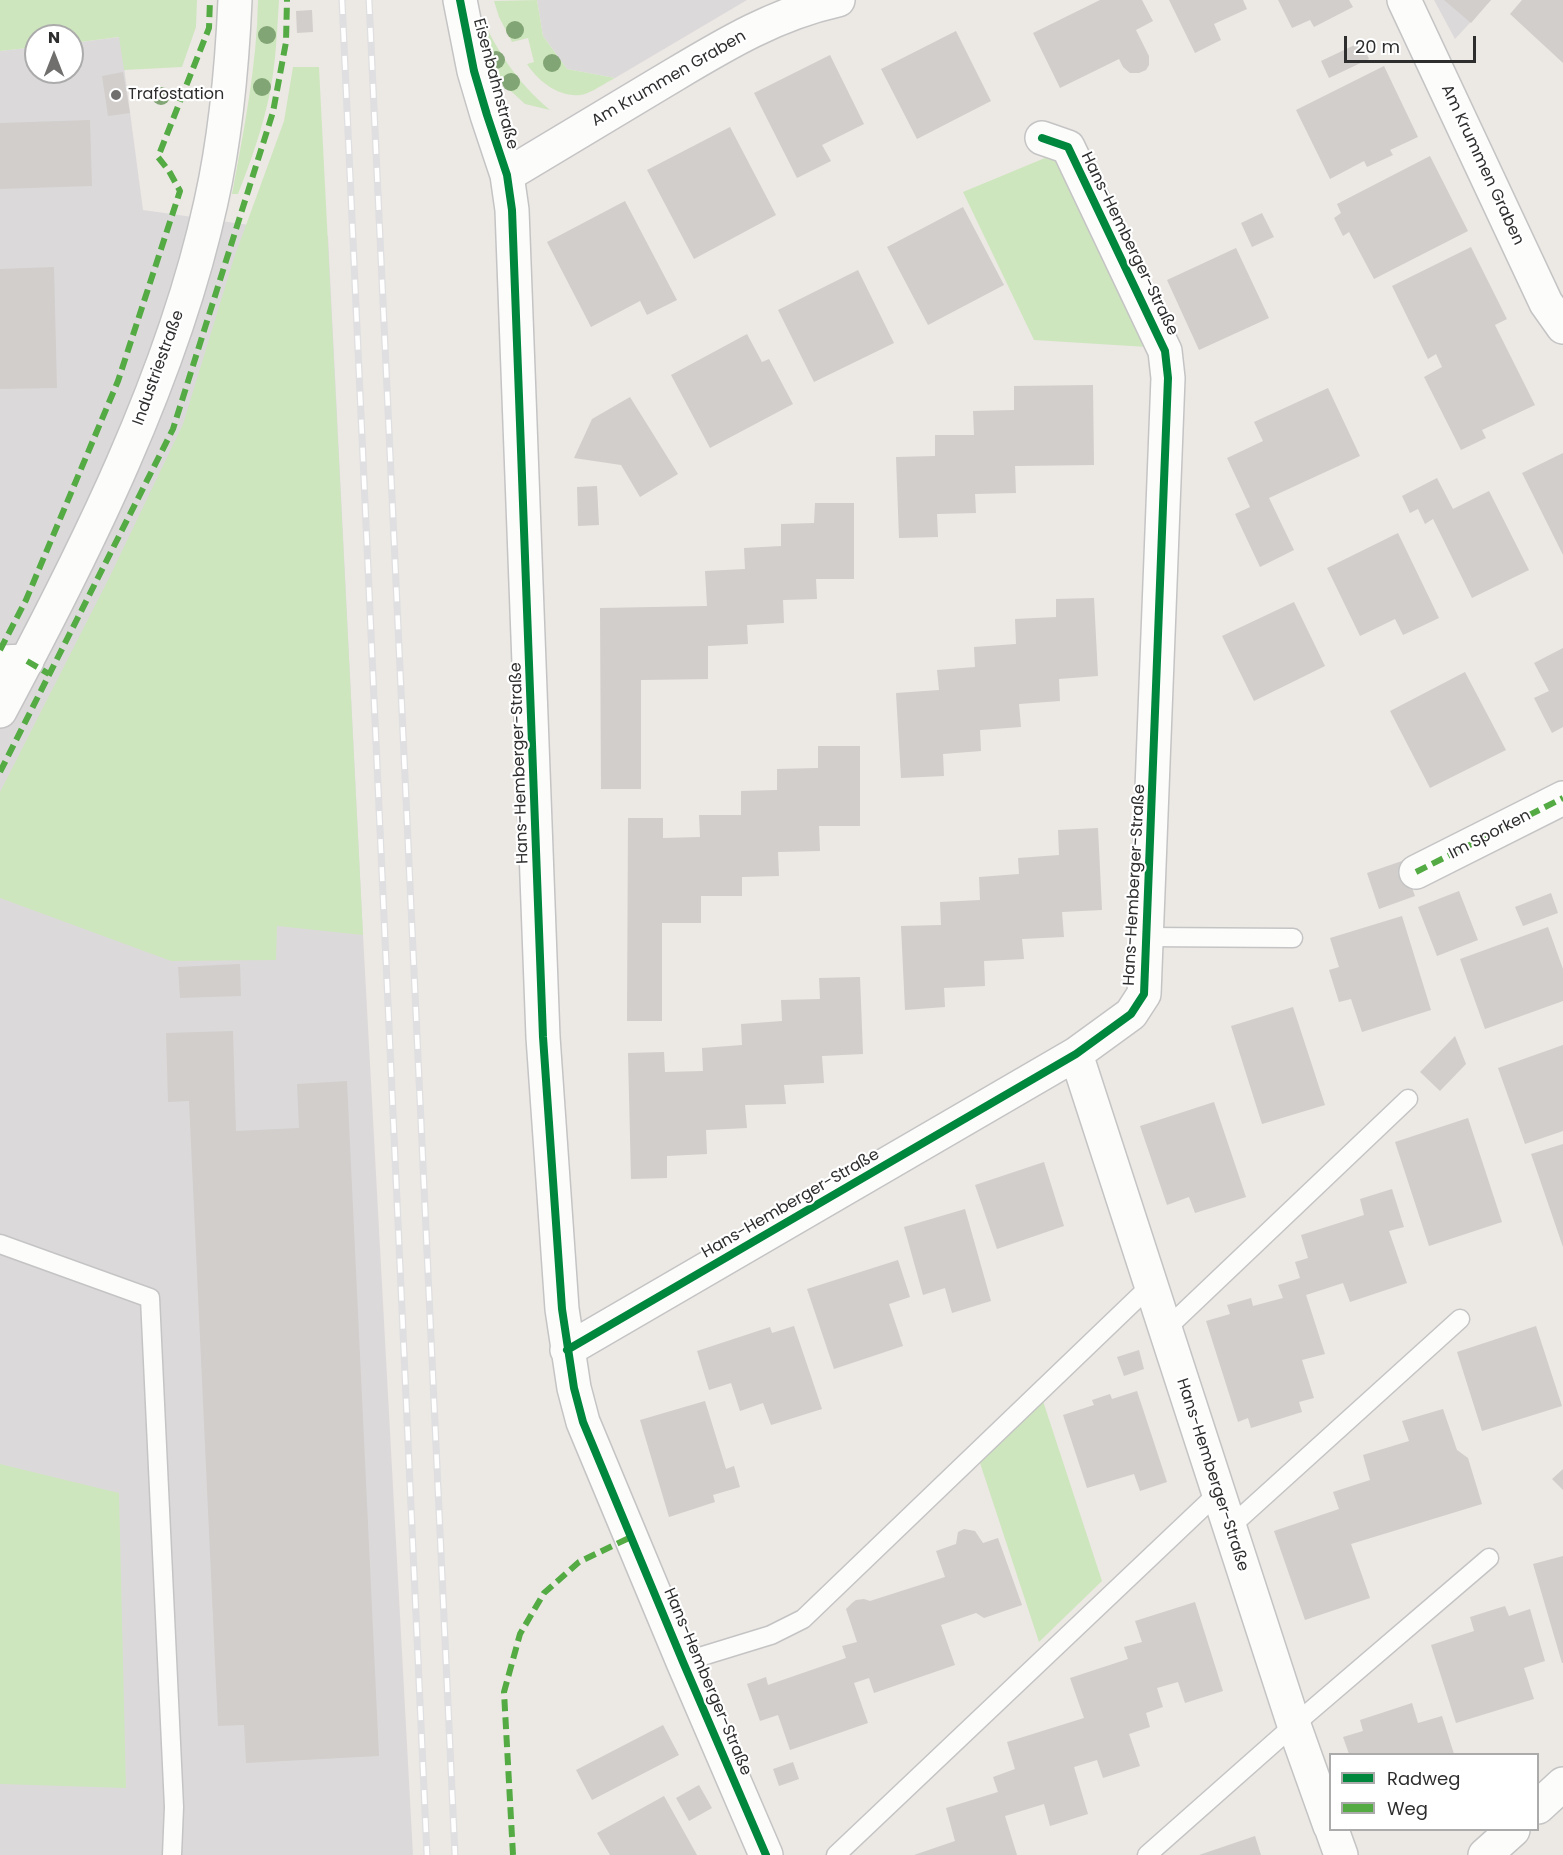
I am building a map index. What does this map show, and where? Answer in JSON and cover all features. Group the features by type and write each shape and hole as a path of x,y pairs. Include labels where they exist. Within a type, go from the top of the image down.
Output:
{"street":[{"name":"Industriestraße","path":"0,711 14,662 91,532 141,418 185,298 211,203 220,157 226,118 235,0"},
{"name":"Eisenbahnstraße","path":"460,0 474,71 507,175"},
{"name":"Am Krummen Graben","path":"507,175 734,40 770,21 810,6 838,0"},
{"name":"Am Krummen Graben","path":"1404,0 1546,303 1563,327"},
{"name":"Hans-Hemberger-Straße","path":"567,1350 1076,1054 1131,1014 1144,994 1168,378 1165,351 1068,147 1042,138"},
{"name":"Hans-Hemberger-Straße","path":"507,175 515,249 543,1037 559,1278 567,1350 583,1422 766,1855"},
{"name":"Im Sporken","path":"1416,872 1563,798"},
{"name":"Hans-Hemberger-Straße","path":"1076,1054 1229,1528 1294,1725 1329,1822"},
{"path":"1539,1806 1563,1784"},
{"name":"Hans-Hemberger-Straße","path":"1332,1831 1341,1855"},
{"path":"1485,1855 1512,1831"}],"lane":[{"path":"1146,937 1293,938"},
{"path":"1165,1330 1408,1099"},
{"path":"0,1244 150,1298 173,1795 172,1855"},
{"path":"683,1662 771,1635 803,1619 1150,1286"},
{"path":"1229,1528 1460,1319"},
{"path":"836,1855 1218,1493"},
{"path":"1147,1855 1489,1558"}],"shaded area":[{"path":"537,0 747,0 615,78 567,69 543,36"},
{"path":"1434,0 1491,0 1455,39"},
{"path":"120,37 143,210 328,236 413,1855 0,1855 0,51 24,48 24,84 84,84 84,42"}],"green space":[{"path":"0,0 197,0 196,27 182,67 124,70 119,37 84,41 84,24 24,24 24,48 0,51"},
{"path":"258,0 279,0 274,69 256,144 238,194 232,194 252,73"},
{"path":"537,0 543,36 567,69 615,78 588,93 572,95 556,91 537,76 527,64 534,62 528,38 512,42 499,17 494,1"},
{"path":"481,17 510,67 538,100 550,110 525,104 502,83 486,57"},
{"path":"293,67 319,67 363,935 277,926 276,960 171,961 0,898 0,792 109,578 183,424 234,258 284,121"},
{"path":"1057,153 1147,347 1034,340 963,192"},
{"path":"1043,1401 1102,1581 1039,1642 980,1463"},
{"path":"0,1464 119,1493 126,1788 0,1784"}],"building":[{"path":"1100,0 1142,0 1153,21 1136,30 1149,56 1149,65 1146,70 1139,73 1130,73 1119,59 1060,88 1033,33"},
{"path":"1169,0 1243,0 1247,9 1214,24 1221,40 1195,53"},
{"path":"1278,0 1349,0 1353,7 1314,27 1310,20 1292,28"},
{"path":"1444,0 1491,0 1471,23"},
{"path":"1522,0 1563,0 1563,63 1510,14"},
{"path":"312,10 313,32 297,33 296,11"},
{"path":"956,31 991,101 917,139 881,69"},
{"path":"1361,42 1369,59 1329,78 1321,61"},
{"path":"830,55 864,124 822,145 831,161 797,178 754,93"},
{"path":"1384,66 1418,137 1390,150 1393,155 1367,167 1364,161 1330,179 1296,110"},
{"name":"Trafostation","path":"123,72 130,113 108,116 102,76"},
{"path":"90,120 92,186 0,189 0,123"},
{"path":"730,127 776,215 694,259 647,170"},
{"path":"1430,156 1468,231 1374,279 1349,232 1343,236 1334,218 1341,213 1337,204"},
{"path":"625,201 677,300 647,315 640,301 591,327 547,242"},
{"path":"963,207 1004,285 928,325 887,247"},
{"path":"1262,213 1274,237 1252,247 1241,223"},
{"path":"1471,247 1507,319 1495,325 1535,405 1482,430 1486,438 1461,450 1424,377 1442,367 1436,354 1428,359 1392,286"},
{"path":"1236,248 1269,318 1199,350 1167,280"},
{"path":"54,267 57,388 0,389 0,269"},
{"path":"858,270 894,343 814,382 778,310"},
{"path":"747,334 762,362 769,359 793,404 710,448 671,375"},
{"path":"1093,385 1094,465 1015,466 1016,493 975,494 976,513 937,514 938,537 899,538 896,457 935,456 935,435 974,435 973,411 1014,410 1014,386"},
{"path":"1328,388 1360,456 1269,498 1294,550 1260,567 1235,514 1250,507 1227,458 1263,441 1254,422"},
{"path":"630,397 678,474 640,497 621,465 574,458 592,419"},
{"path":"1563,453 1563,555 1522,473"},
{"path":"1437,478 1453,509 1489,491 1529,570 1472,598 1433,519 1425,524 1418,509 1410,513 1402,496"},
{"path":"597,486 599,525 578,526 577,487"},
{"path":"815,503 854,503 854,579 816,579 817,599 783,600 784,623 747,625 748,644 708,646 708,679 641,680 641,789 601,789 600,608 707,606 705,571 745,569 744,548 781,546 781,524 814,523"},
{"path":"1398,533 1439,618 1403,635 1395,619 1360,636 1327,568"},
{"path":"1094,598 1098,676 1059,679 1060,701 1019,704 1021,727 980,730 981,751 943,754 944,776 901,778 896,693 939,690 937,670 975,667 974,647 1016,644 1015,619 1056,617 1056,599"},
{"path":"1294,602 1325,666 1254,701 1222,636"},
{"path":"1563,648 1563,727 1552,733 1534,698 1549,691 1534,663"},
{"path":"1465,672 1506,750 1430,788 1390,711"},
{"path":"818,746 860,746 860,826 819,826 820,851 778,852 779,876 742,877 742,896 701,896 701,923 662,923 662,1021 627,1021 628,818 663,818 663,838 700,837 699,815 741,815 741,791 777,790 777,769 818,768"},
{"path":"1098,828 1102,910 1062,912 1064,937 1022,939 1024,959 984,961 985,986 944,988 945,1007 905,1010 901,926 941,925 940,902 980,900 979,877 1019,874 1018,858 1059,855 1058,830"},
{"path":"1402,861 1415,896 1379,909 1367,873"},
{"path":"1459,891 1478,940 1437,956 1418,907"},
{"path":"1551,893 1558,913 1523,926 1515,907"},
{"path":"1402,916 1431,1010 1362,1032 1351,999 1339,1002 1329,970 1339,967 1330,938"},
{"path":"1548,927 1563,969 1563,1001 1485,1029 1460,959"},
{"path":"240,964 241,996 180,998 178,967"},
{"path":"860,977 863,1054 822,1056 824,1083 784,1085 786,1104 745,1105 747,1128 706,1130 707,1154 667,1156 667,1178 631,1179 628,1053 664,1052 665,1072 703,1071 702,1048 742,1045 741,1024 782,1021 781,1000 820,999 819,978"},
{"path":"1293,1007 1325,1105 1262,1124 1231,1026"},
{"path":"233,1031 236,1131 299,1128 297,1084 347,1081 379,1756 246,1763 244,1725 218,1726 189,1101 168,1102 166,1033"},
{"path":"1455,1036 1466,1064 1440,1091 1420,1072"},
{"path":"1563,1045 1563,1131 1525,1144 1498,1068"},
{"path":"1214,1102 1246,1197 1195,1213 1189,1197 1167,1205 1140,1126"},
{"path":"1468,1118 1502,1222 1429,1246 1395,1142"},
{"path":"1563,1144 1563,1247 1531,1154"},
{"path":"1044,1162 1064,1226 997,1249 975,1185"},
{"path":"1392,1189 1404,1227 1389,1231 1407,1283 1350,1302 1343,1283 1306,1295 1325,1354 1302,1360 1314,1398 1299,1402 1302,1412 1251,1428 1248,1418 1238,1422 1206,1321 1230,1314 1227,1305 1251,1298 1253,1306 1283,1298 1278,1285 1300,1278 1295,1262 1308,1258 1301,1235 1364,1215 1360,1199"},
{"path":"965,1209 991,1301 952,1313 945,1288 923,1295 904,1227"},
{"path":"898,1260 910,1297 889,1304 903,1346 834,1369 807,1289"},
{"path":"794,1326 822,1409 771,1425 763,1403 740,1411 731,1383 709,1390 697,1351 770,1327 772,1333"},
{"path":"1536,1326 1562,1406 1482,1431 1457,1352"},
{"path":"1139,1350 1144,1369 1124,1376 1117,1357"},
{"path":"1137,1391 1167,1482 1140,1491 1134,1474 1087,1488 1063,1415 1094,1405 1092,1400 1110,1394 1112,1399"},
{"path":"705,1401 726,1469 734,1466 740,1487 713,1495 715,1502 669,1517 640,1420"},
{"path":"1443,1409 1457,1450 1468,1458 1482,1504 1351,1544 1370,1598 1305,1620 1274,1531 1339,1509 1333,1492 1370,1480 1363,1455 1409,1441 1402,1421"},
{"path":"1563,1469 1563,1490 1552,1479"},
{"path":"964,1529 975,1531 983,1543 998,1538 1022,1605 984,1618 976,1613 941,1625 955,1665 874,1693 869,1678 854,1683 868,1723 790,1750 778,1715 760,1721 747,1684 766,1677 768,1685 846,1658 842,1646 857,1642 846,1609 856,1600 870,1601 945,1577 936,1551 956,1544 958,1532"},
{"path":"1563,1556 1563,1663 1562,1663 1533,1564"},
{"path":"1195,1602 1223,1691 1185,1703 1178,1682 1157,1688 1163,1707 1146,1713 1150,1727 1129,1734 1140,1766 1103,1778 1097,1760 1074,1767 1088,1814 1050,1826 1044,1804 1005,1816 1017,1855 914,1855 955,1841 946,1808 998,1792 993,1777 1015,1769 1007,1742 1084,1718 1070,1678 1128,1659 1124,1647 1142,1642 1135,1621"},
{"path":"1505,1606 1509,1616 1530,1609 1545,1661 1524,1668 1534,1699 1456,1723 1431,1645 1474,1631 1470,1617"},
{"path":"1412,1703 1418,1723 1442,1716 1454,1753 1349,1753 1343,1737 1363,1731 1360,1720"},
{"path":"663,1725 679,1755 592,1800 576,1770"},
{"path":"793,1762 799,1779 779,1786 773,1769"},
{"path":"699,1785 712,1808 689,1821 676,1798"},
{"path":"664,1796 697,1855 610,1855 597,1833"},
{"path":"1255,1836 1261,1855 1199,1855"}],"railway":[{"path":"342,0 427,1855"},
{"path":"369,0 455,1855"}],"marked path":[{"path":"0,650 26,600 118,381 180,191 158,157 209,28 210,0"},
{"path":"0,772 173,429 273,112 286,42 287,0"},
{"path":"27,661 49,674"},
{"path":"1416,872 1563,798"},
{"path":"513,1855 504,1692 520,1634 544,1593 579,1562 631,1537"}],"cycle path":[{"path":"460,0 474,71 507,175 512,210 543,1037 562,1309 574,1388 583,1422 766,1855"},
{"path":"567,1350 1076,1054 1131,1014 1144,994 1168,378 1165,351 1068,147 1042,138"}],"place":[{"name":"Trafostation","path":"116,95"}]}
